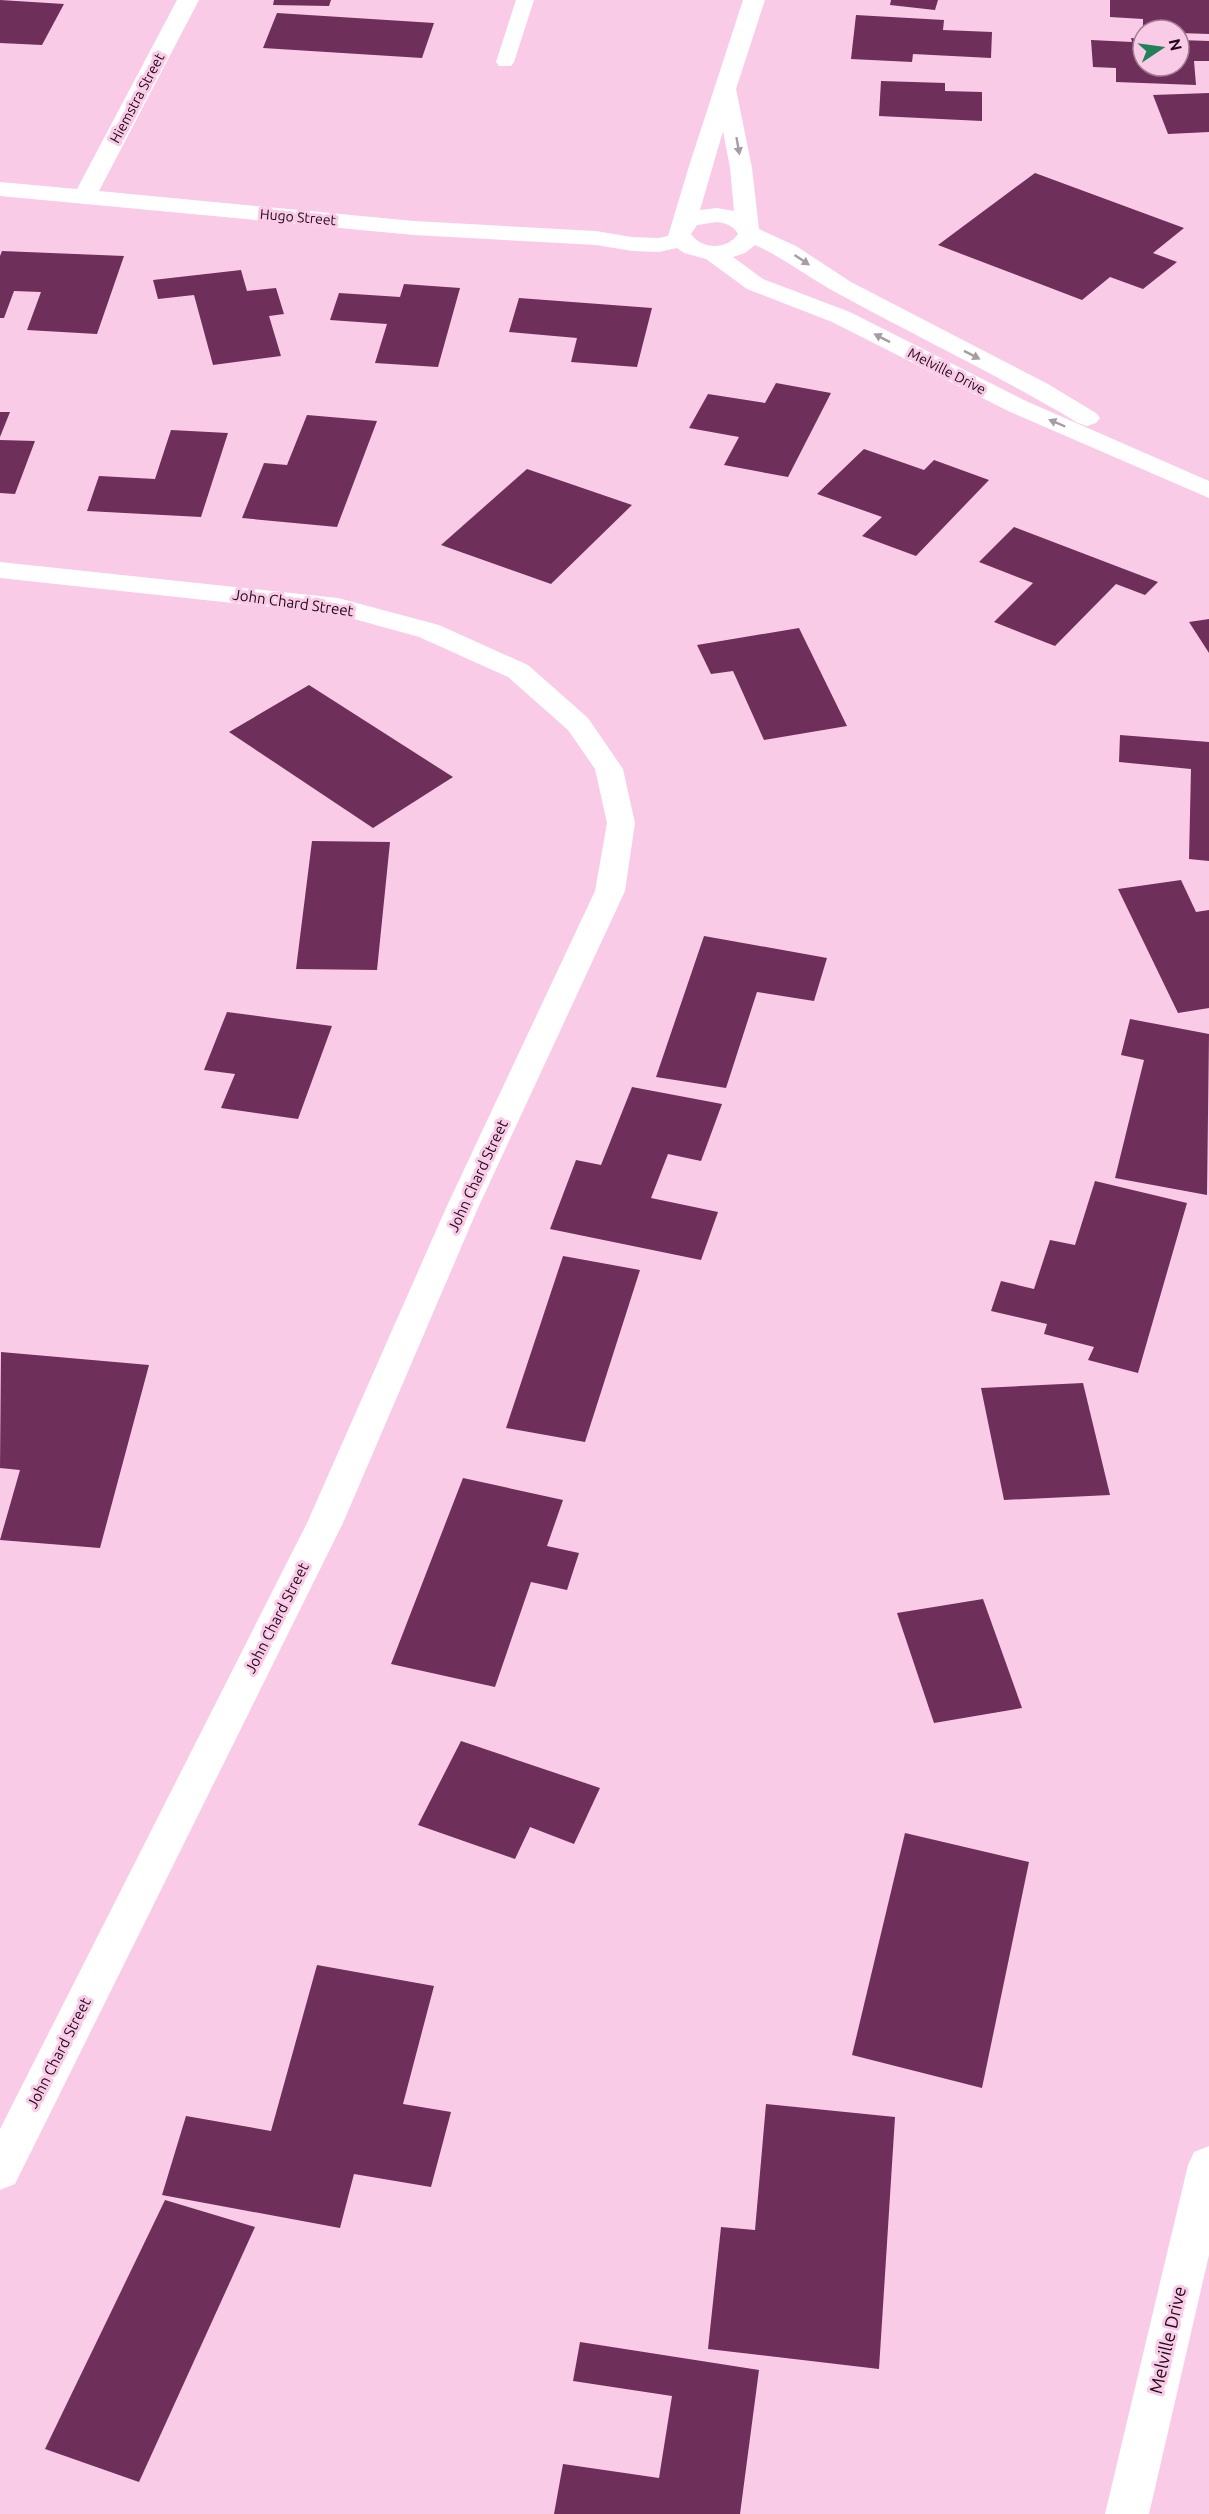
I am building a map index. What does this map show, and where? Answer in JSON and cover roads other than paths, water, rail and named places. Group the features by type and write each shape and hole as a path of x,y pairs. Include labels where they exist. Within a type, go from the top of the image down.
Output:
{"street":[{"name":"Hiemstra Street","path":"85,197 188,0"},
{"path":"726,89 741,168 748,231 742,246 733,250 711,252 692,248 682,230 700,166 754,0"},
{"name":"Hugo Street","path":"0,189 414,228 597,238 625,244 660,245 682,230"},
{"name":"Melville Drive","path":"682,230 693,218 717,215 739,221 748,231 788,251 843,288 1039,388 1198,485"},
{"name":"Melville Drive","path":"711,252 755,284 841,317 1017,406 1198,485"},
{"name":"John Chard Street","path":"0,570 338,606 429,631 518,671 578,724 609,769 621,823 610,891 462,1208 325,1523 0,2171"},
{"name":"Melville Drive","path":"1127,2514 1209,2166"}],"lane":[{"path":"505,63 525,0"}]}
